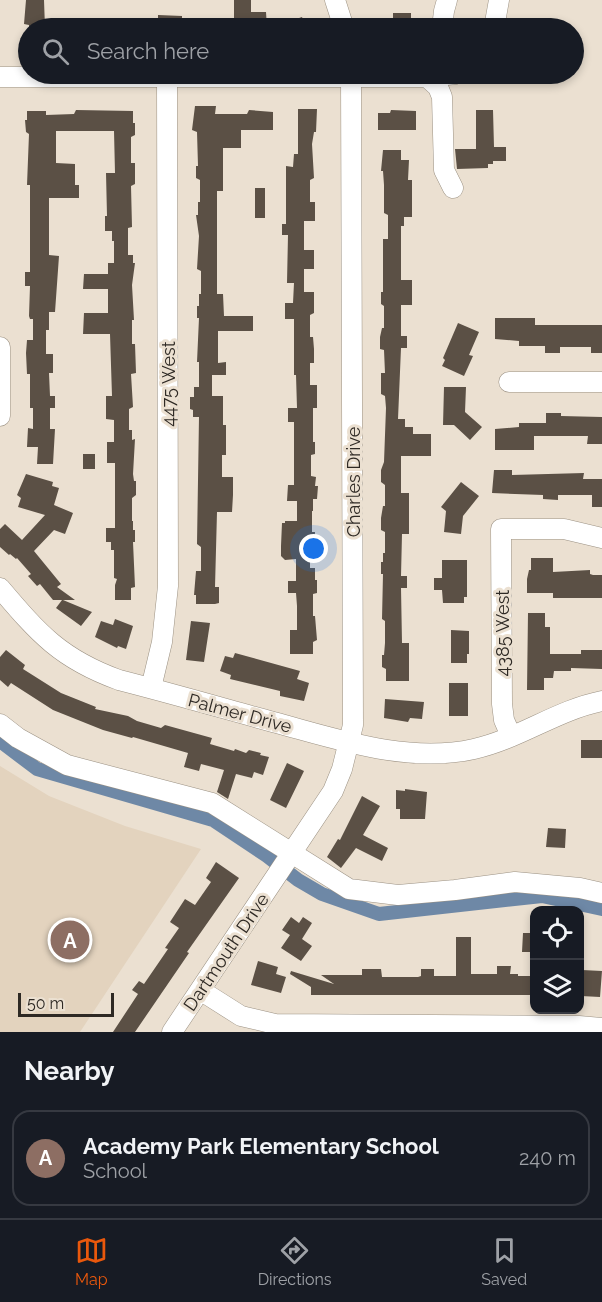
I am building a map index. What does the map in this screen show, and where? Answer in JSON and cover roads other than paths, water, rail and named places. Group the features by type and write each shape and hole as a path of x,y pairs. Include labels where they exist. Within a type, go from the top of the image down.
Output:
{"street":[{"path":"335,0 341,18"},
{"path":"443,18 447,0"},
{"path":"496,18 499,0"},
{"path":"0,78 18,78"},
{"name":"4475 West","path":"151,688 163,633 168,586 167,84"},
{"name":"Charles Drive","path":"286,861 339,780 350,743 354,700 351,84"},
{"path":"439,84 442,98 444,170 453,188"},
{"path":"0,347 0,416"},
{"path":"509,382 602,382"},
{"name":"4385 West","path":"511,736 504,720 502,704 501,529 564,529 602,538"},
{"name":"Palmer Drive","path":"0,588 43,637 68,657 94,671 350,743 397,751 453,752 475,749 568,711 602,701"},
{"path":"0,724 18,738 67,765 212,803 286,861 350,889 398,895 515,882 580,888 602,893"},
{"name":"Dartmouth Drive","path":"172,1032 286,861"},
{"path":"200,990 223,1007 241,1016 275,1024 602,1028"}],"waterway":[{"path":"0,741 37,769 213,820 298,880 322,894 379,914 542,896 602,909"}],"place":[{"name":"Academy Park Elementary School","path":"70,940"}]}
